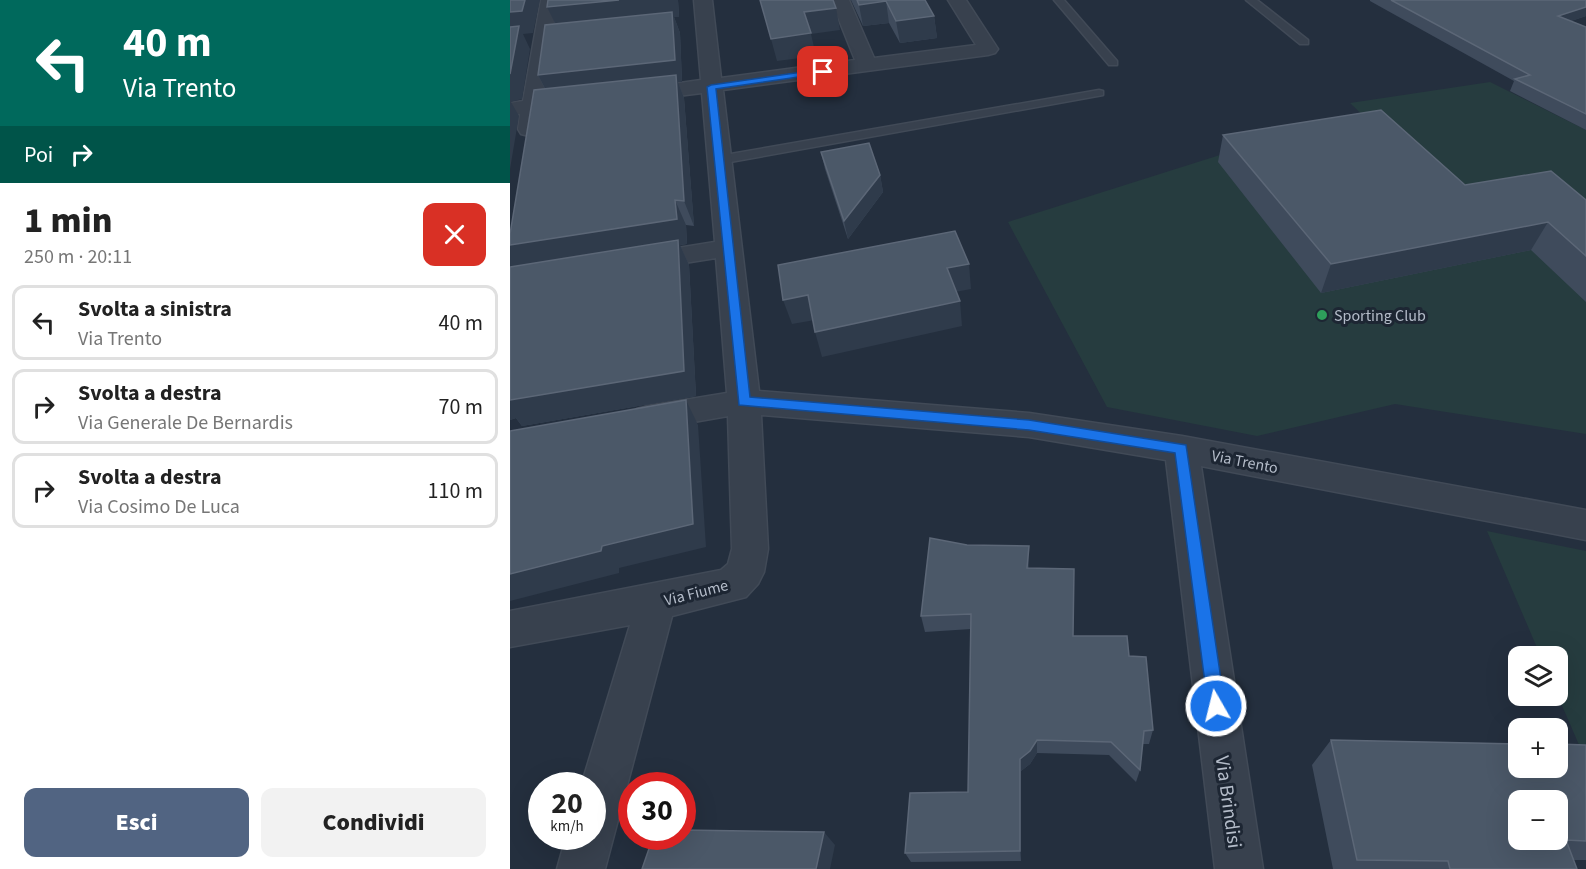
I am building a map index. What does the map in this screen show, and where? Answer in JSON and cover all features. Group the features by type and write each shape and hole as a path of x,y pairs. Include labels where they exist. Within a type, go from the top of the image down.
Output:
{"street":[{"path":"526,151 521,108 544,40 550,0"},
{"path":"840,0 867,66"},
{"path":"622,97 988,49 957,0"},
{"path":"682,24 704,11"},
{"name":"Via Fiume","path":"510,629 657,602 732,585 745,572 750,549 744,402 704,11"},
{"path":"521,42 567,37"},
{"path":"521,108 599,99"},
{"path":"613,267 727,248"},
{"name":"Via Trento","path":"615,424 744,402 1029,425 1182,449 1586,525"},
{"name":"Via Brindisi","path":"1182,449 1239,869"},
{"path":"606,780 657,602"},
{"path":"581,869 586,850"}],"lane":[{"path":"1059,0 1113,63"},
{"path":"1251,0 1304,42"},
{"path":"719,160 1099,93"}],"green space":[{"name":"Sporting Club","path":"1490,82 1586,130 1586,434 1395,404 1257,436 1107,407 1008,222 1220,155 1376,128 1350,103"},
{"path":"1487,531 1586,551 1586,761 1562,706 1568,706 1568,646 1536,646"}],"building":[{"path":"510,0 525,0 522,11 510,12"},
{"path":"548,0 619,0 547,7"},
{"path":"760,0 833,0 836,8 804,12 811,33 771,39"},
{"path":"857,0 925,0 934,16 896,21 886,1 859,5"},
{"path":"1391,0 1586,0 1586,7 1558,16 1586,27 1586,114 1515,79 1530,75"},
{"path":"672,12 675,60 538,75 545,25"},
{"path":"519,26 510,74 510,27"},
{"path":"676,75 684,201 675,200 677,219 510,245 534,90"},
{"path":"1381,110 1465,185 1551,171 1586,200 1586,256 1548,222 1331,264 1223,135"},
{"path":"869,143 880,175 844,221 821,152"},
{"path":"955,231 969,264 947,268 960,301 815,332 808,295 783,300 778,265"},
{"path":"678,240 684,371 510,400 510,267"},
{"path":"686,400 693,524 602,546 601,551 510,574 510,431"},
{"path":"930,538 967,545 1029,546 1027,568 1074,569 1073,636 1127,636 1129,656 1146,657 1153,730 1144,731 1140,770 1111,742 1037,740 1030,751 1020,759 1020,851 905,853 910,793 968,792 971,614 921,616"},
{"path":"1331,740 1508,744 1508,778 1568,778 1568,744 1586,745 1586,841 1568,840 1568,790 1508,790 1508,850 1568,850 1568,845 1577,869 1450,869 1448,861 1357,860"},
{"path":"696,830 824,832 816,869 642,869 649,850 696,850"}],"place":[{"name":"Sporting Club","path":"1322,315"}],"route":[{"path":"823,72 711,87 744,402 1029,425 1182,449 1216,706"}]}
